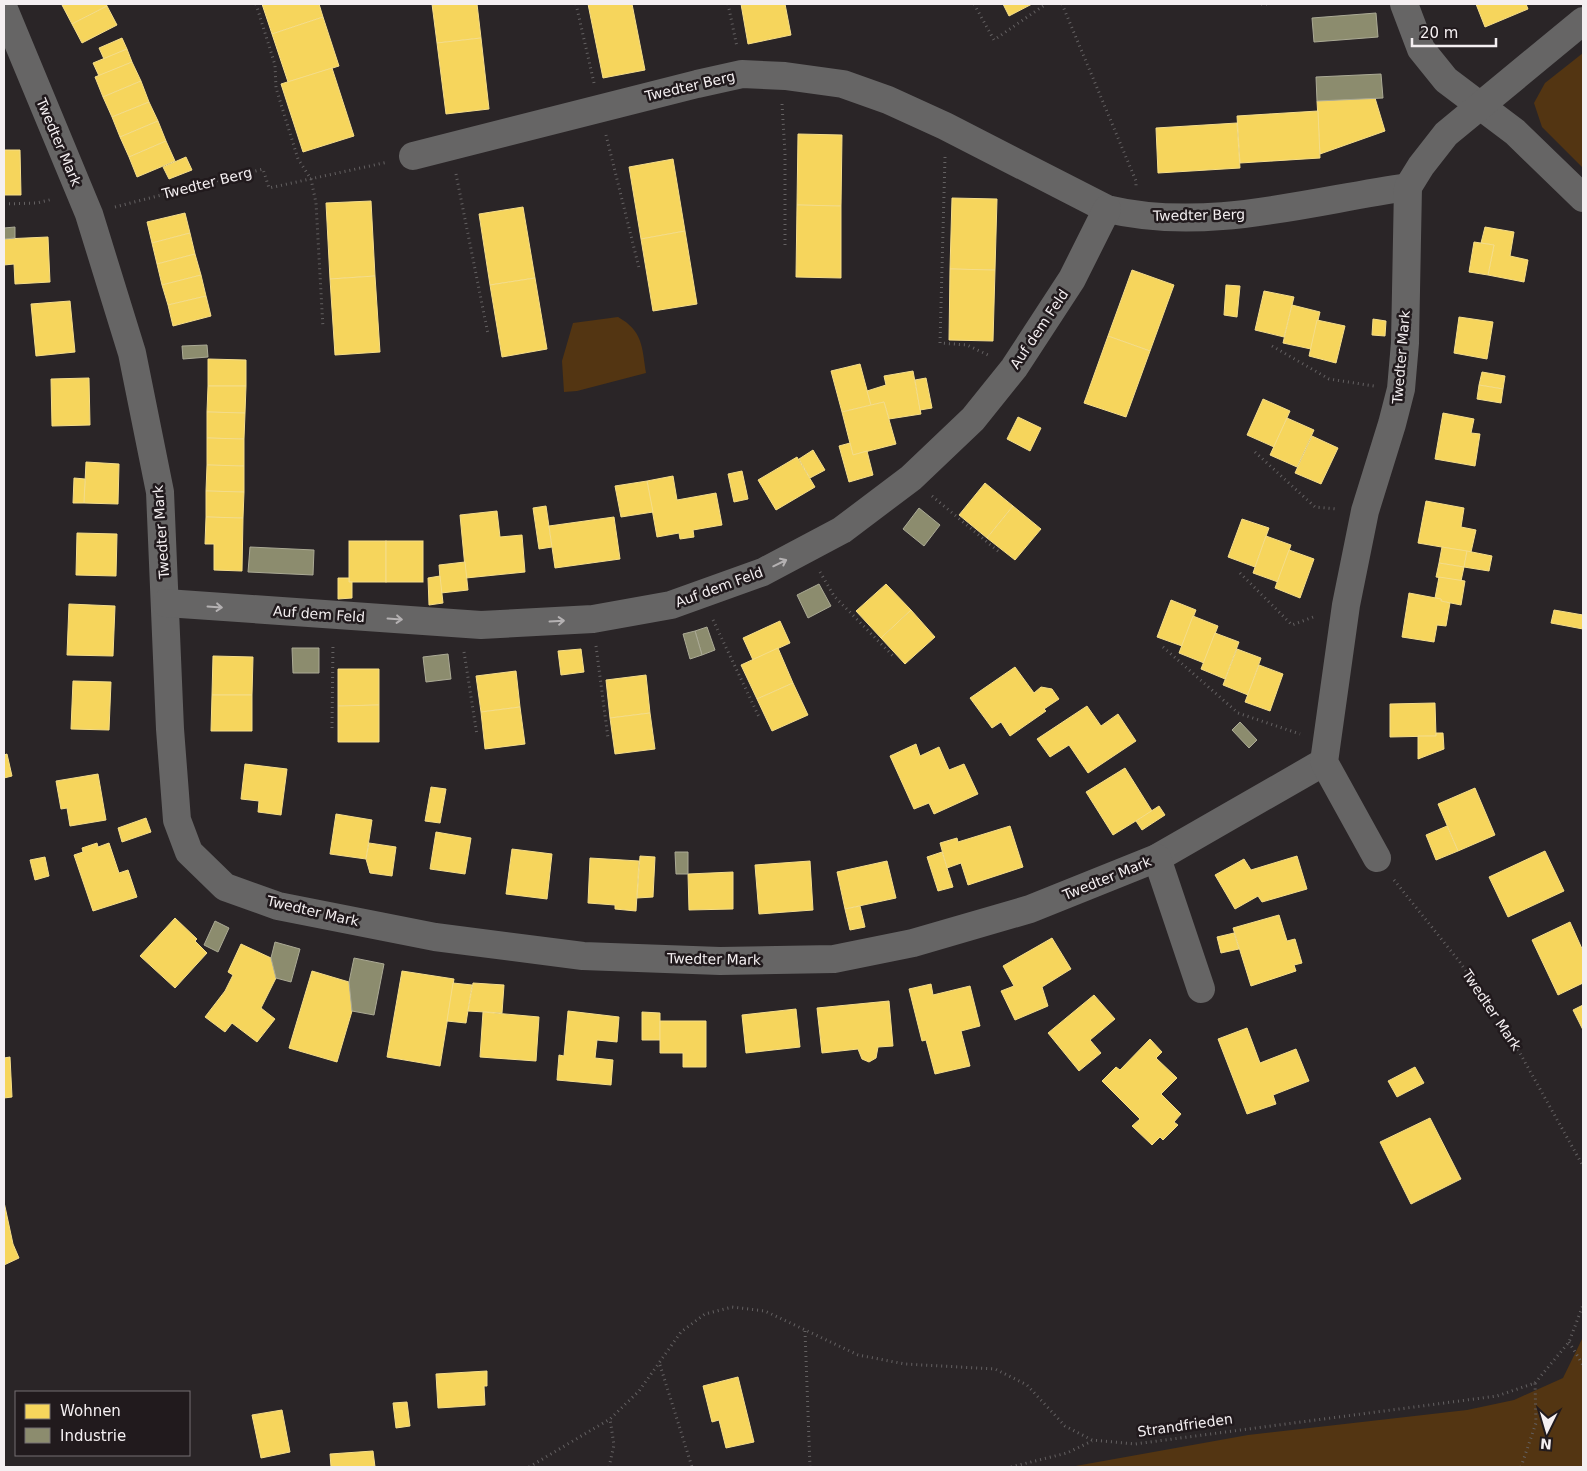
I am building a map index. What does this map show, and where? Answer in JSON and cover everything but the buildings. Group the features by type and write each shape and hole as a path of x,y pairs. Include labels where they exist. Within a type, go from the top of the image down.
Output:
{"street":[{"path":"1404,4 1422,49 1446,80 1515,132 1583,198"},
{"name":"Twedter Mark","path":"4,9 84,202 132,353 160,492 170,728 177,820 189,852 225,887 278,906 435,937 583,956 720,961 834,958 914,943 1030,909 1157,858 1326,750 1346,605 1365,511 1401,389 1405,343 1408,187"},
{"path":"1408,187 1421,166 1446,134 1583,21"},
{"name":"Twedter Berg","path":"413,156 599,108 742,74 784,76 843,84 888,100 946,126 1120,212 1174,218 1267,213 1408,187"},
{"name":"Auf dem Feld","path":"166,603 481,625 593,619 671,605 763,572 808,550 842,530 911,478 973,419 1014,368 1120,212"},
{"path":"1326,750 1377,858"},
{"name":"Twedter Mark","path":"1157,858 1201,989"}],"path":[{"path":"256,4 276,65 276,88 281,106 298,160 311,179 316,203 323,328"},
{"path":"576,4 638,268"},
{"path":"728,4 742,74"},
{"path":"974,4 994,40 1046,4"},
{"path":"1062,4 1136,180 1120,212"},
{"path":"1261,4 1271,4"},
{"path":"784,76 782,115 785,153 785,245"},
{"path":"946,126 940,343 967,345 993,358"},
{"path":"451,147 488,334"},
{"name":"Twedter Berg","path":"84,202 263,169 269,188 413,156"},
{"path":"4,204 84,202"},
{"path":"1272,346 1329,379 1383,387"},
{"path":"1255,452 1315,507 1365,511"},
{"path":"911,478 999,552"},
{"path":"808,550 834,596 893,656"},
{"path":"1240,573 1292,625 1310,618"},
{"path":"702,594 706,607 760,718"},
{"path":"332,728 333,615"},
{"path":"593,619 608,738"},
{"path":"477,735 463,656 464,647 480,631 481,625"},
{"path":"1163,647 1238,713 1304,735 1326,750"},
{"name":"Twedter Mark","path":"1377,858 1459,961 1507,1030 1583,1166"},
{"path":"1522,1467 1536,1423 1535,1383 1569,1342 1583,1305"},
{"name":"Strandfrieden","path":"529,1467 610,1419 639,1391 681,1332 705,1314 732,1307 765,1311 858,1355 905,1364 995,1369 1027,1385 1065,1426 1092,1440 1135,1444 1497,1396 1535,1383"},
{"path":"805,1331 810,1467"},
{"path":"1569,1342 1583,1365"},
{"path":"660,1364 692,1467"},
{"path":"609,1467 614,1445 610,1419"},
{"path":"1011,1467 1067,1453 1092,1440"}],"shaded area":[{"path":"1583,53 1583,168 1542,127 1534,103 1545,83"},
{"path":"618,317 626,322 637,334 642,348 646,373 577,391 564,392 562,361 573,323"},
{"path":"1583,1337 1583,1467 1070,1467 1248,1435 1467,1410 1514,1400 1563,1378"}]}
